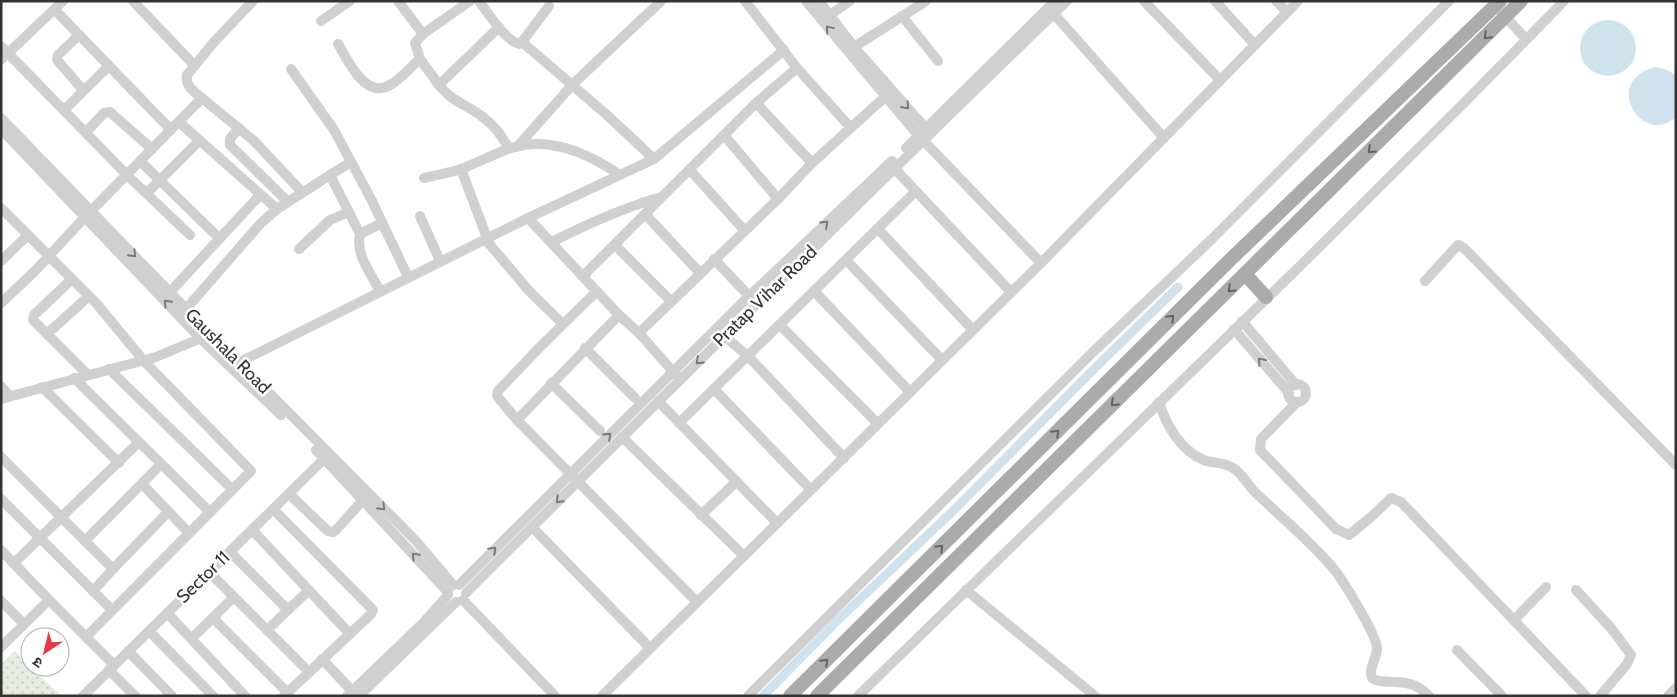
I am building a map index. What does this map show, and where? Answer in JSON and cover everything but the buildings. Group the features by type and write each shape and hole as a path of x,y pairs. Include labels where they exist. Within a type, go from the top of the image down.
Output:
{"main road":[{"path":"817,696 1521,1"},
{"path":"790,696 1230,259 1498,4"},
{"path":"1246,274 1266,297"}],"street":[{"path":"63,1 4,53 190,235"},
{"path":"133,1 194,66"},
{"path":"253,1 214,42 187,75 186,81 189,87 239,128 271,158 302,192"},
{"path":"321,20 350,1"},
{"path":"398,1 423,34"},
{"path":"470,1 423,34 415,43 420,59 447,96 484,118 513,147"},
{"path":"479,1 499,27 515,43 519,44 550,3"},
{"path":"513,147 573,84 661,1"},
{"path":"746,1 797,68 850,128"},
{"path":"806,1 886,96 924,134 1041,263"},
{"path":"819,1 924,134"},
{"path":"830,15 850,1"},
{"path":"854,47 926,1"},
{"name":"Pratap Vihar Road","path":"998,63 1055,1"},
{"name":"Pratap Vihar Road","path":"456,593 532,526 658,401 677,376 749,296 1067,1"},
{"path":"1144,1 1220,80"},
{"path":"1215,1 1255,44"},
{"path":"1276,1 1287,12"},
{"path":"602,696 1041,263 1298,1"},
{"path":"748,696 1093,352 1212,240 1449,1"},
{"path":"858,696 1456,112 1564,1"},
{"path":"1498,4 1505,17 1526,39"},
{"path":"55,10 171,130"},
{"path":"1054,14 1164,138"},
{"path":"902,16 938,61"},
{"path":"439,86 499,27"},
{"path":"79,34 58,55 57,60 83,90"},
{"path":"522,42 573,84 654,159"},
{"path":"338,44 359,77 366,84 374,88 384,88 392,84 420,59"},
{"path":"234,364 528,218 654,159 784,50"},
{"path":"64,110 109,66"},
{"path":"584,276 756,103 797,68"},
{"path":"291,69 334,130 408,277"},
{"path":"639,333 778,199 812,163 886,96"},
{"path":"1,303 202,98"},
{"path":"756,103 812,163"},
{"path":"86,132 104,112 110,112 152,149"},
{"name":"Gaushala Road","path":"1,118 200,339 234,364 416,541 456,593"},
{"path":"179,122 277,209"},
{"path":"239,128 230,139 230,145 288,202"},
{"name":"Gaushala Road","path":"1,129 170,292 211,334 234,364 288,422 456,593"},
{"name":"Pratap Vihar Road","path":"353,694 456,593 570,473 724,336 894,168 924,134"},
{"path":"724,135 778,199"},
{"path":"147,193 199,141"},
{"path":"424,178 461,169 513,147 534,143 553,145 580,152 594,158 620,175"},
{"path":"140,161 219,238"},
{"path":"186,309 260,224 277,209 351,162"},
{"path":"894,168 1011,292"},
{"path":"461,169 486,239 530,292 563,324"},
{"path":"690,170 744,230"},
{"path":"330,175 360,234 358,242 360,252 380,292"},
{"path":"679,423 916,191"},
{"path":"170,292 260,195"},
{"path":"552,242 590,222 640,203 662,197"},
{"path":"1,208 72,278 143,360 251,470 250,474 232,489 86,636"},
{"path":"299,250 330,220 349,212"},
{"path":"645,214 700,273"},
{"path":"420,216 440,261"},
{"path":"528,218 619,315 639,333 677,376"},
{"path":"360,234 382,223"},
{"path":"878,229 973,330"},
{"path":"1,260 28,235"},
{"path":"615,245 671,301"},
{"path":"1425,281 1458,245 1464,248 1676,465"},
{"path":"714,259 749,296"},
{"path":"846,260 942,360"},
{"path":"72,278 34,315 33,320 88,375"},
{"path":"597,291 498,391 498,399 697,602"},
{"path":"814,292 910,392"},
{"path":"47,334 88,296"},
{"path":"517,420 619,315"},
{"path":"1242,321 1292,389 1290,398 1297,402"},
{"path":"780,325 878,424"},
{"path":"1234,329 1292,389"},
{"path":"1,386 6,397 156,357 211,334"},
{"path":"724,336 748,356 844,458"},
{"path":"585,348 635,398"},
{"path":"108,369 232,489"},
{"path":"74,378 210,512"},
{"path":"551,383 600,430"},
{"path":"1292,389 1302,386 1306,393 1303,400 1297,402 1261,439 1260,450 1336,529 1349,535 1392,498 1401,502 1586,696"},
{"path":"42,387 119,463"},
{"path":"714,389 811,490"},
{"path":"658,401 777,523"},
{"path":"1159,402 1171,431 1189,450 1204,460 1224,463 1235,469 1255,492 1337,574 1354,600 1376,644 1376,654 1371,671 1372,678 1378,682 1397,682 1413,685 1429,696"},
{"path":"622,437 744,556"},
{"path":"14,564 60,517 139,442"},
{"path":"1,457 113,569"},
{"name":"Sector 11","path":"83,696 324,459"},
{"path":"85,541 161,464"},
{"path":"702,515 736,482"},
{"path":"142,484 189,533"},
{"path":"288,494 328,531 333,532 363,500"},
{"path":"1,499 112,610"},
{"path":"214,618 285,694 371,614 372,608 273,509"},
{"path":"93,591 168,512"},
{"path":"532,526 650,648"},
{"path":"254,532 350,634"},
{"path":"1,550 86,636 134,695"},
{"path":"230,552 288,610"},
{"path":"209,572 308,672"},
{"path":"1514,620 1546,587"},
{"path":"267,630 309,590"},
{"path":"966,590 1096,696"},
{"path":"1576,590 1611,628 1631,655 1627,664 1600,696"},
{"path":"456,593 555,696"},
{"path":"192,638 234,597"},
{"path":"1,647 49,600"},
{"path":"1,601 24,624"},
{"path":"167,613 245,696"},
{"path":"149,631 213,696"},
{"path":"1457,650 1502,696"},
{"path":"128,652 172,696"},
{"path":"322,660 353,694"},
{"path":"1668,696 1676,688"}],"shaded area":[{"path":"15,651 20,656 20,677 42,677 61,696 1,696 1,664"}],"water":[{"path":"1602,20 1614,20 1624,24 1632,32 1636,48 1632,64 1624,72 1614,76 1602,76 1592,72 1584,64 1580,54 1580,42 1584,32 1592,24"},
{"path":"1656,67 1676,75 1676,117 1663,124 1650,124 1640,118 1632,108 1629,96 1631,84 1640,74"}],"waterway":[{"path":"763,696 839,619 953,511 1178,287"}]}
